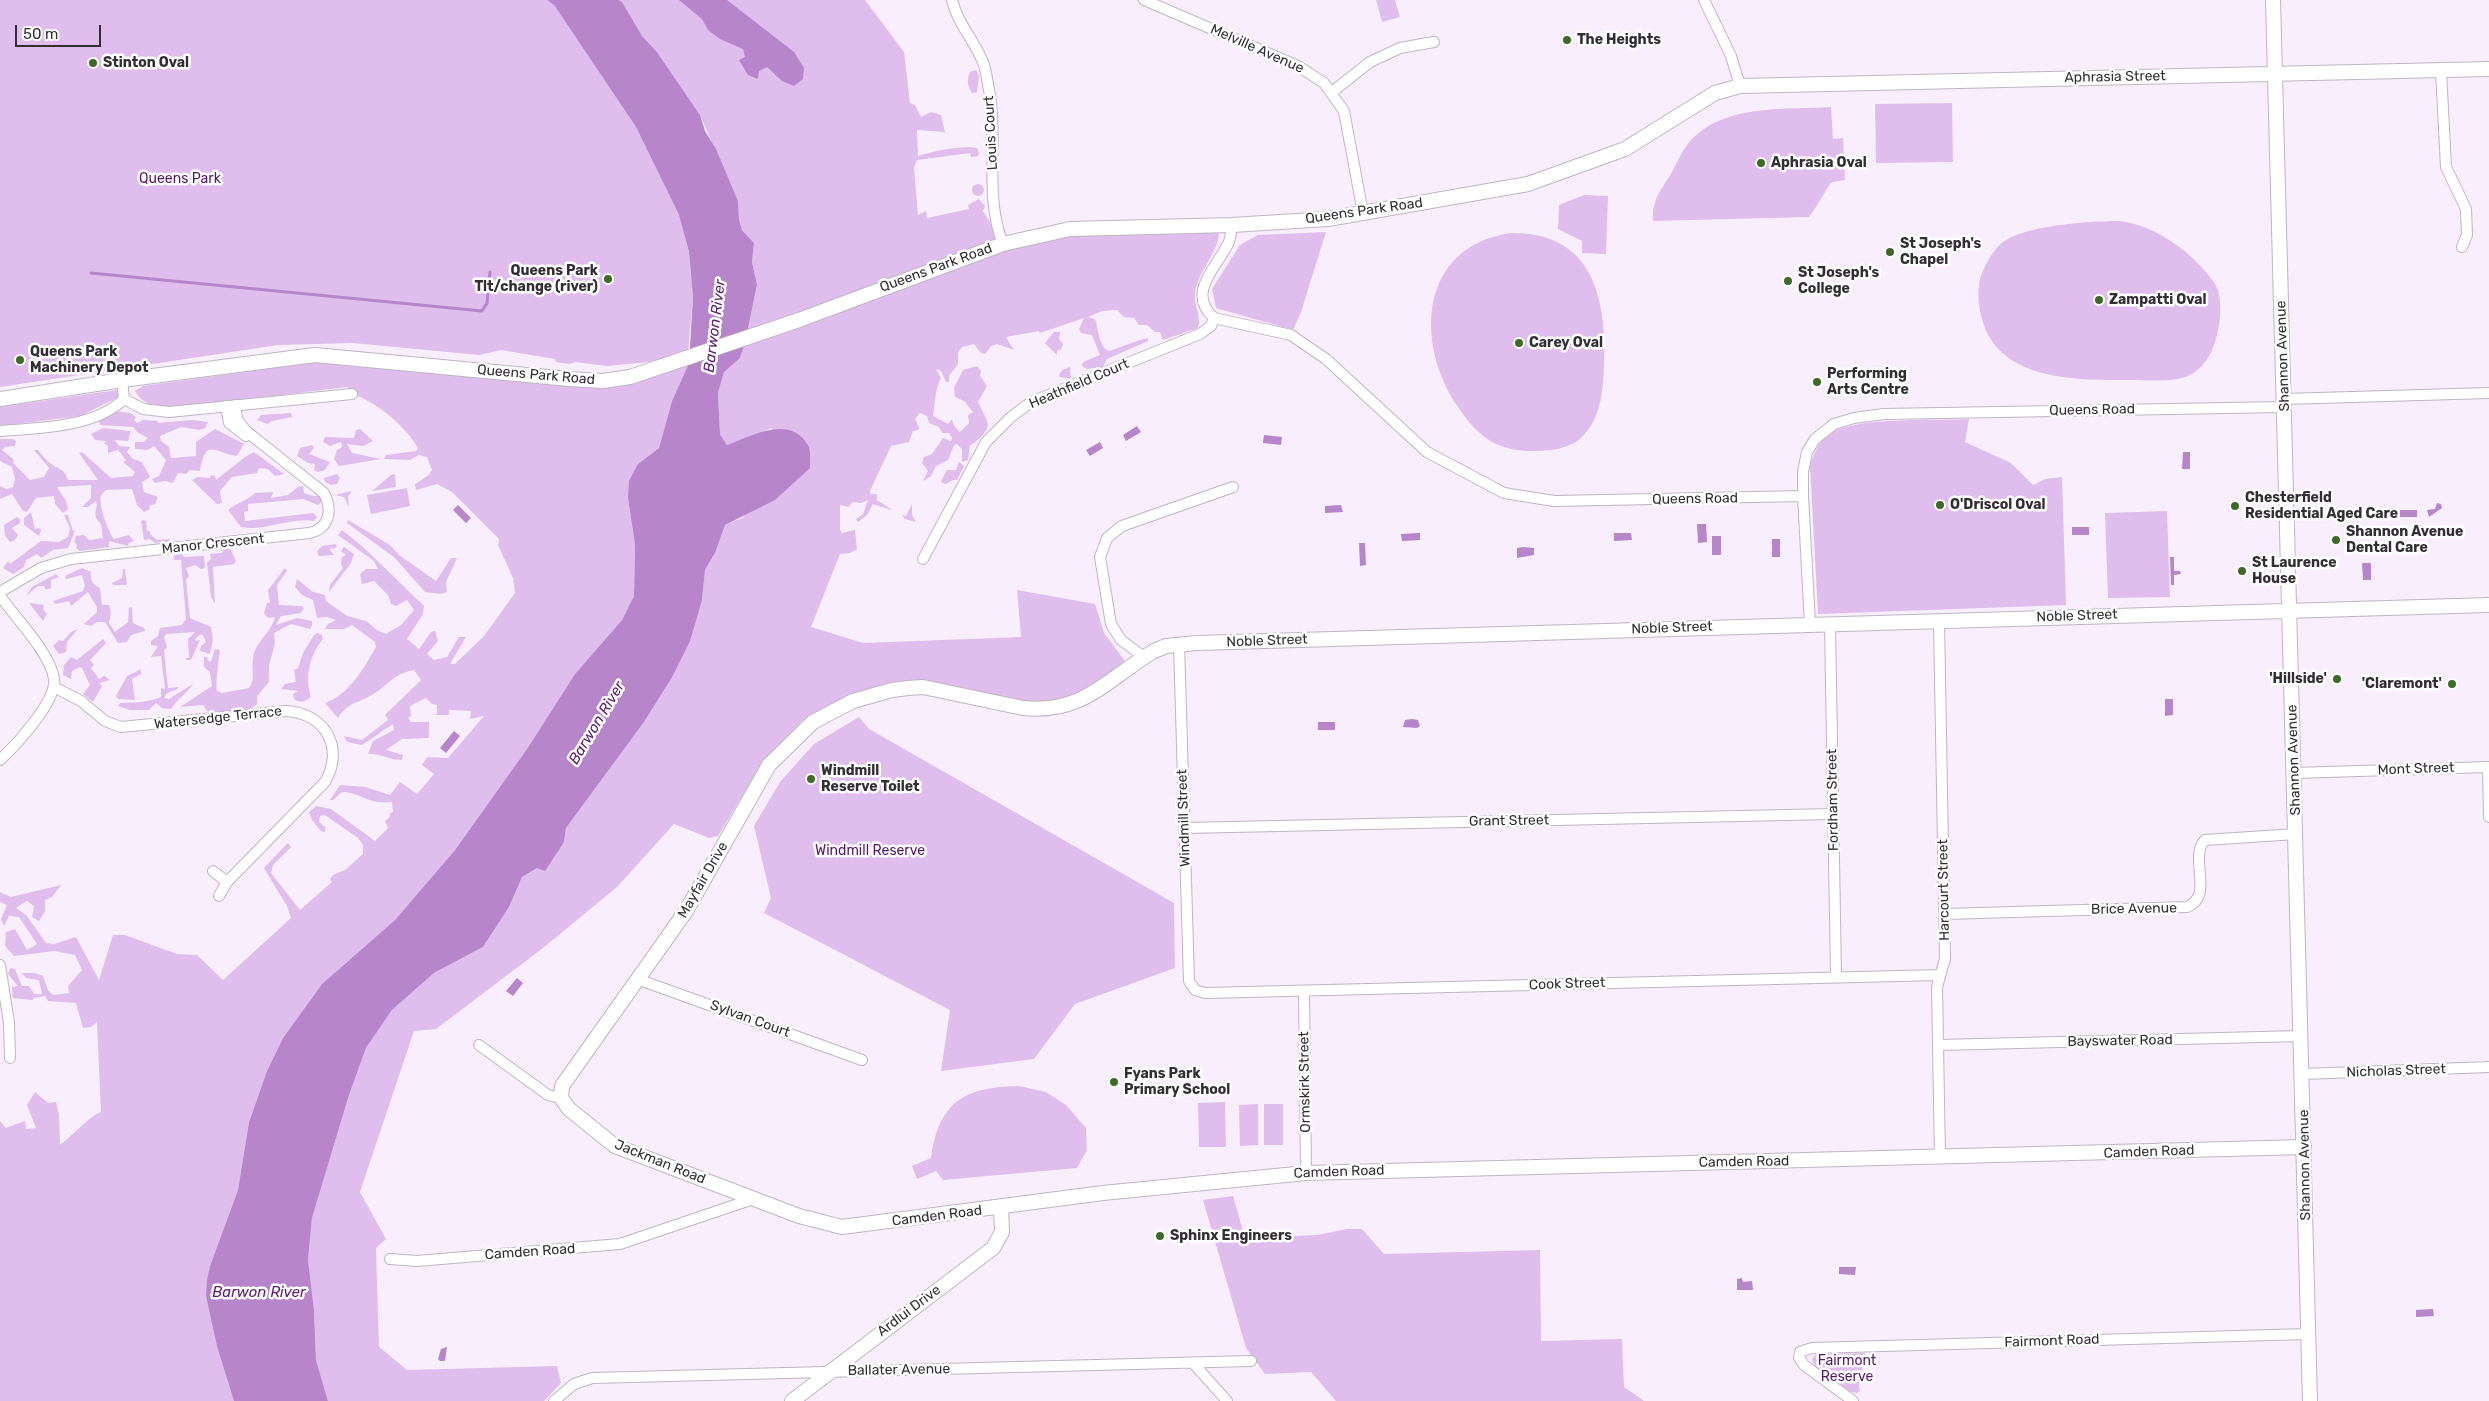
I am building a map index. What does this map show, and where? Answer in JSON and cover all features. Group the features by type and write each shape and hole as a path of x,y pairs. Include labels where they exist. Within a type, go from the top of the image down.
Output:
{"street":[{"name":"Louis Court","path":"952,0 955,12 976,48 986,73 993,118 992,199 994,216 1003,244"},
{"name":"Melville Avenue","path":"1144,0 1298,66 1324,83 1344,111 1363,213"},
{"path":"1704,0 1734,63 1740,86"},
{"name":"Shannon Avenue","path":"2273,0 2310,1401"},
{"path":"1332,92 1370,62 1400,48 1434,42"},
{"name":"Aphrasia Street","path":"1740,86 2489,69"},
{"path":"2441,71 2446,167 2466,209 2467,235 2462,247"},
{"name":"Queens Park Road","path":"0,399 122,380 315,355 594,380 630,377 799,320 1003,244 1070,229 1139,225 1232,225 1328,219 1528,184 1625,149 1715,93 1740,86"},
{"path":"1214,318 1206,311 1203,287 1229,243 1232,225"},
{"name":"Queens Road","path":"1214,318 1291,335 1326,359 1427,452 1504,493 1554,501 1803,496 1804,462 1810,446 1826,428 1854,418 1884,414 2284,403 2489,393"},
{"name":"Heathfield Court","path":"924,560 986,442 1011,417 1032,402 1200,334 1212,326 1214,318"},
{"path":"122,380 124,399"},
{"path":"124,399 139,408 160,412 352,394"},
{"path":"0,431 78,422 96,416 124,399"},
{"name":"Manor Crescent","path":"0,594 41,568 71,559 316,532 327,522 329,515 329,507 324,493 266,448 238,431 230,406"},
{"path":"1144,657 1121,640 1111,624 1100,557 1107,538 1122,526 1233,487"},
{"path":"1803,496 1810,624"},
{"path":"0,594 42,652 54,677 54,688 42,711 22,737 0,760"},
{"name":"Noble Street","path":"875,694 892,690 923,687 1035,710 1084,699 1144,657 1166,646 1179,644 2489,605"},
{"name":"Harcourt Street","path":"1939,621 1945,959 1937,987 1940,1158"},
{"name":"Fordham Street","path":"1830,624 1836,976"},
{"name":"Windmill Street","path":"1179,644 1189,981 1195,990"},
{"name":"Watersedge Terrace","path":"54,688 81,701 106,722 121,727 286,711 308,715 320,724 329,738 333,750 332,767 327,778 316,793 227,882 218,896"},
{"name":"Mayfair Drive","path":"561,1098 562,1086 686,911 769,765 813,722 853,701 875,694"},
{"name":"Mont Street","path":"2294,773 2488,767 2489,817"},
{"name":"Grant Street","path":"1185,828 1833,814"},
{"name":"Brice Avenue","path":"1944,914 2188,907 2195,903 2199,896 2200,849 2206,839 2296,834"},
{"path":"213,871 227,882"},
{"path":"0,965 9,1023 10,1058"},
{"name":"Cook Street","path":"1195,990 1205,993 1836,976 1940,975"},
{"name":"Sylvan Court","path":"637,979 862,1060"},
{"name":"Ormskirk Street","path":"1304,991 1306,1172"},
{"name":"Bayswater Road","path":"1939,1045 2301,1036"},
{"name":"Jackman Road","path":"479,1045 548,1095 561,1098 568,1109 615,1146 753,1199"},
{"name":"Nicholas Street","path":"2302,1074 2489,1067"},
{"name":"Camden Road","path":"390,1259 417,1261 620,1244 753,1199 818,1222 842,1227 1001,1208 1112,1192 1306,1172 1940,1158 2304,1147"},
{"name":"Ardlui Drive","path":"792,1401 993,1248 1002,1232 1001,1208"},
{"name":"Fairmont Road","path":"1853,1401 1805,1366 1800,1361 1798,1354 1802,1350 1812,1348 2308,1334"},
{"name":"Ballater Avenue","path":"554,1401 574,1384 592,1378 1251,1361"},
{"path":"1194,1363 1227,1401"}],"green space":[{"name":"Queens Park","path":"0,0 547,0 554,5 636,127 679,215 689,252 693,297 688,353 649,362 607,366 556,362 555,359 501,350 479,355 353,343 278,345 0,387"},
{"path":"619,0 865,0 904,52 910,103 915,105 921,117 931,112 941,115 945,132 917,130 918,156 940,150 964,147 977,148 979,153 978,156 971,157 970,153 917,160 914,167 918,215 926,211 927,218 969,209 968,205 979,199 985,206 983,211 1001,240 1139,225 1219,232 1218,240 1199,278 1195,294 1199,320 1198,328 1163,340 1160,332 1155,332 1147,325 1139,325 1134,318 1124,317 1117,310 1102,311 1088,317 1095,319 1101,342 1105,349 1109,351 1148,338 1148,341 1107,359 1103,367 1087,369 1082,366 1083,362 1100,355 1092,335 1081,333 1079,329 1084,318 1040,333 1039,331 1006,337 1014,350 997,344 991,346 985,354 981,353 974,344 962,347 958,352 958,364 949,376 949,382 946,382 941,371 936,369 941,378 936,391 933,416 948,424 952,419 954,426 960,432 969,423 968,415 973,412 964,401 955,397 954,388 963,370 977,366 981,371 980,376 987,386 978,402 988,422 988,427 978,440 970,445 968,460 962,462 962,449 957,444 954,445 948,460 936,466 931,476 923,481 928,471 922,463 924,457 932,454 943,438 951,441 952,438 949,433 942,433 939,427 929,423 927,416 920,413 915,419 919,427 918,430 913,431 909,442 891,446 870,491 871,494 877,494 877,500 894,511 873,504 867,515 858,522 856,519 863,514 868,500 861,503 853,502 848,507 840,505 840,530 842,533 855,530 857,549 850,553 840,554 811,627 863,643 1021,637 1017,590 1095,604 1104,633 1125,661 1083,693 1042,703 971,692 878,688 802,721 761,765 718,836 709,838 674,824 617,887 543,948 436,1029 414,1031 360,1192 386,1239 376,1248 379,1347 407,1370 557,1366 561,1383 544,1401 328,1401 316,1360 314,1310 308,1260 312,1218 349,1095 366,1048 392,1010 434,973 483,947 509,907 522,877 537,868 564,842 566,828 644,722 671,679 702,600 705,570 715,553 725,525 744,517 772,428 727,445 720,434 718,393 724,371 740,358 757,286 752,262 754,243 742,230 738,201 700,115 657,52 642,36"},
{"path":"1376,0 1395,0 1400,17 1382,22"},
{"path":"976,70 979,76 977,92 972,93 968,78 970,72"},
{"path":"1952,103 1953,162 1876,163 1875,104"},
{"name":"Aphrasia Oval","path":"1831,107 1833,139 1843,138 1845,180 1832,182 1809,217 1653,221 1654,206 1658,195 1687,145 1701,131 1735,115 1754,111"},
{"path":"978,184 984,190 978,196 972,190"},
{"path":"1584,195 1608,196 1606,254 1582,253 1582,241 1558,229 1559,205"},
{"name":"Zampatti Oval","path":"2120,221 2147,228 2172,242 2204,270 2216,286 2220,302 2219,325 2214,347 2202,366 2184,378 2169,380 2087,379 2043,373 2023,366 2005,355 1991,340 1982,319 1979,301 1981,276 1987,262 1996,249 2008,239 2032,230 2079,223"},
{"path":"1326,232 1301,312 1293,330 1216,308 1212,289 1240,245 1258,235"},
{"name":"Carey Oval","path":"1511,233 1539,236 1561,244 1577,257 1589,274 1598,294 1604,341 1604,375 1600,404 1588,430 1579,440 1552,450 1523,451 1503,447 1480,433 1458,407 1444,382 1435,355 1431,327 1434,301 1442,277 1458,257 1481,242"},
{"path":"1054,332 1060,332 1059,339 1063,344 1061,349 1057,351 1057,355 1045,343"},
{"path":"317,362 603,388 651,378 689,363 672,401 659,448 638,464 628,498 635,545 634,596 622,620 575,674 527,749 455,850 395,920 322,984 283,1038 267,1071 249,1122 238,1190 210,1266 206,1296 234,1401 0,1401 0,1121 6,1128 25,1121 26,1129 36,1128 27,1105 35,1092 48,1103 56,1102 59,1115 60,1145 92,1117 101,1112 97,1022 91,1027 83,1028 76,1003 48,1001 45,996 32,1000 13,998 12,987 18,986 8,974 10,968 15,969 22,986 29,986 34,994 42,994 39,980 26,978 22,973 35,973 43,976 48,990 53,995 69,993 68,986 82,970 75,955 54,951 14,956 5,946 6,932 15,929 27,950 37,944 19,917 9,916 4,926 1,919 7,905 0,902 0,892 11,897 61,885 52,897 45,900 45,911 39,921 32,917 34,906 27,901 16,908 26,915 46,943 54,944 76,937 99,980 113,935 125,935 177,954 197,955 223,980 291,918 287,906 264,868 288,843 291,847 273,865 271,873 300,910 332,882 330,879 333,875 345,870 363,854 363,845 358,838 325,815 320,816 319,822 325,827 325,832 321,831 312,820 309,812 316,806 331,809 375,841 388,828 385,821 390,817 390,813 393,812 392,802 376,802 342,792 333,800 330,800 340,785 365,787 390,795 400,782 417,794 434,774 422,765 427,757 448,758 484,716 470,719 471,711 449,710 449,715 435,715 437,713 437,705 432,704 426,698 410,706 411,716 408,718 411,722 429,722 429,738 402,739 386,750 403,755 402,760 398,760 368,754 373,741 394,730 393,724 362,745 347,742 344,736 362,740 388,720 385,715 421,680 414,670 400,674 370,696 352,704 338,718 325,703 341,694 355,680 376,647 375,642 352,625 344,629 325,629 328,624 336,620 327,617 317,618 313,600 302,595 295,587 297,579 313,592 325,595 326,601 347,616 366,621 377,630 386,634 401,625 414,610 407,600 396,606 391,604 388,595 374,581 362,584 360,574 366,569 378,569 374,561 338,535 342,530 363,547 424,606 423,614 407,639 419,649 431,632 435,631 438,641 427,654 434,660 447,657 459,637 466,637 450,664 455,664 484,636 515,593 513,578 498,545 499,539 452,492 437,484 416,490 415,484 429,475 432,470 427,457 419,455 410,460 384,459 386,455 416,451 418,448 398,423 347,387 175,408 147,403 135,391 143,386"},
{"path":"1070,367 1071,379 1060,377 1059,375 1062,370"},
{"path":"117,390 119,397 80,416 0,426 0,407"},
{"path":"116,411 130,413 136,417 134,420 137,423 143,420 158,421 158,423 192,420 208,422 205,428 200,430 181,427 160,436 161,441 169,447 171,458 196,456 196,442 215,429 244,444 237,456 217,450 208,451 202,460 200,471 190,470 186,474 178,473 173,483 165,481 155,483 152,479 159,476 166,460 154,446 148,450 135,449 135,442 143,442 148,438 137,432 133,427 100,425 99,419"},
{"path":"291,413 292,417 272,421 268,424 257,420 261,415"},
{"name":"O'Driscol Oval","path":"1969,419 1965,442 2011,463 2033,485 2045,479 2062,477 2066,605 1818,614 1810,465 1821,441 1827,435 1840,429 1875,422"},
{"path":"103,428 131,431 128,441 115,440 119,446 130,447 127,452 133,459 142,462 150,477 142,482 144,492 158,497 155,504 149,506 150,509 144,512 137,505 132,489 106,490 100,500 112,536 114,539 129,535 134,541 129,543 128,546 109,541 109,547 80,551 76,548 77,545 74,542 76,536 84,535 89,540 103,538 101,524 96,516 96,501 88,507 82,507 91,498 91,485 57,487 66,501 68,509 63,513 55,504 54,496 36,498 27,512 23,511 12,494 0,499 0,486 6,489 13,487 15,479 12,467 0,461 0,439 13,439 16,441 15,446 5,447 2,450 13,459 14,464 30,480 44,477 49,468 34,450 38,450 48,462 63,471 68,480 98,480 79,453 82,452 111,478 133,476 135,472 123,462 126,460 118,450 108,453 108,446 104,443 106,441 95,440 91,434"},
{"path":"360,429 373,441 363,446 347,444 352,453 381,459 339,466 334,459 337,450 342,447 341,442 330,446 323,442 325,437 354,438 356,430"},
{"path":"312,445 314,448 309,454 330,462 325,470 318,472 314,470 315,464 308,463 297,456 300,448"},
{"path":"254,452 284,474 275,476 268,469 259,468 257,473 232,477 220,491 222,503 217,504 192,480 198,477 210,478 211,475 215,476 216,480"},
{"path":"959,462 964,466 957,480 946,484 942,483 941,481 947,470 956,470"},
{"path":"337,474 340,478 337,484 331,485 325,482 324,478"},
{"path":"395,474 396,487 372,491 391,475"},
{"path":"303,486 304,493 321,496 322,501 318,505 303,499 248,504 248,511 244,512 245,521 313,513 317,517 314,521 295,521 259,528 241,527 228,510 255,493 273,492 271,498 288,495 298,487"},
{"path":"407,488 410,506 371,514 367,495"},
{"path":"352,491 348,496 349,507 344,497 335,495"},
{"path":"912,504 912,515 916,522 905,519 902,515 906,516"},
{"path":"2167,511 2170,597 2108,598 2105,513"},
{"path":"31,512 35,529 39,528 41,530 39,536 24,525 24,518"},
{"path":"64,515 68,515 73,531 75,531 68,548 53,550 41,558 37,554 26,560 24,567 13,574 3,568 8,561 10,564 41,541 59,542 68,537 70,528"},
{"path":"17,517 20,519 20,523 12,528 18,535 15,540 10,542 5,536 4,525"},
{"path":"348,520 390,545 399,555 436,581 451,558 457,558 446,582 447,592 441,594 425,592 394,557 347,523"},
{"path":"141,521 146,521 147,531 150,531 150,534 157,540 170,539 169,542 155,543 150,539 144,540"},
{"path":"335,544 337,546 335,548 329,549 334,555 319,556 317,551 322,546"},
{"path":"344,547 354,554 351,563 329,592 330,585 343,568 341,564 342,557 346,555 341,551"},
{"path":"224,548 230,548 236,561 234,564 213,567 215,603 211,597 207,563 211,559 210,554 222,553"},
{"path":"177,554 182,554 184,557 204,556 205,568 201,569 195,565 186,568 189,576 186,580 190,618 211,627 213,640 210,654 200,651 201,646 206,642 203,635 200,635 196,638 196,641 200,640 191,660 187,660 185,658 189,658 188,639 195,632 166,634 164,637 167,648 164,650 168,688 178,687 178,689 167,693 164,698 169,699 193,684 171,709 162,708 156,703 149,710 130,710 118,706 120,703 156,699 161,697 161,688 165,689 161,656 151,657 158,646 151,645 151,641 158,636 160,628 182,625 186,619 181,560 174,560 173,557"},
{"path":"82,568 91,572 92,582 100,588 102,605 109,605 111,613 109,623 115,632 128,622 129,608 132,607 133,623 144,628 145,631 131,635 127,642 118,643 105,622 97,622 91,626 84,624 97,612 97,607 88,592 71,606 69,601 56,604 53,601 83,591 85,585 82,575 66,579 65,576"},
{"path":"285,568 287,571 277,585 279,605 301,606 304,608 301,613 281,616 276,625 297,618 312,621 312,625 310,629 291,624 274,633 275,644 269,665 269,682 257,696 257,704 251,709 213,713 207,711 203,705 180,707 212,686 210,672 204,667 204,657 207,657 209,662 211,661 215,649 220,650 217,691 222,693 249,688 253,674 254,652 275,617 268,618 264,613 267,603 270,603 268,590"},
{"path":"123,569 125,569 127,585 113,585 112,583 122,578"},
{"path":"56,574 59,577 51,580 51,588 46,590 44,586 38,586 26,596 32,587"},
{"path":"29,603 44,605 43,609 47,614 43,621"},
{"path":"78,629 67,642 66,652 59,654 53,646 59,640 63,641 71,632"},
{"path":"317,633 322,635 323,639 312,659 308,674 311,697 301,702 294,699 293,694 298,691 281,689 285,684 296,682 294,670 298,668 303,653"},
{"path":"103,639 106,643 90,660 94,665 91,668 99,679 104,676 110,680 99,683 102,686 93,702 83,694 90,685 82,668 80,667 72,671 71,679 63,675 64,665 71,657 77,660"},
{"path":"141,669 141,674 132,679 135,700 118,699 116,696 127,676"},
{"name":"Windmill Reserve","path":"859,717 869,729 1174,903 1175,968 1075,1004 1034,1059 941,1071 950,1010 764,913 771,898 754,826 780,782 814,744"},
{"path":"1019,1086 1046,1092 1066,1105 1086,1128 1087,1150 1077,1168 943,1180 936,1171 917,1179 912,1166 931,1158 935,1139 948,1110 970,1094 1000,1087"},
{"path":"1225,1102 1226,1147 1199,1147 1198,1103"},
{"path":"1258,1104 1258,1145 1240,1146 1239,1105"},
{"path":"1264,1104 1283,1104 1283,1145 1264,1145"},
{"path":"1233,1196 1245,1238 1318,1235 1347,1229 1362,1229 1384,1254 1540,1250 1541,1341 1622,1339 1624,1387 1644,1401 1336,1401 1311,1372 1265,1374 1246,1348 1203,1200"},
{"name":"Fairmont Reserve","path":"1865,1353 1868,1359 1859,1379 1860,1391 1857,1393 1851,1392 1815,1366 1812,1360 1818,1354"}],"water":[{"name":"Barwon River","path":"547,0 619,0 622,2 642,36 657,52 700,115 705,131 716,149 738,201 742,230 754,243 752,262 757,285 740,358 724,372 718,393 720,434 727,445 770,430 781,429 791,431 800,436 808,445 810,468 775,500 725,525 715,553 705,570 702,600 690,641 671,679 644,722 566,828 564,842 545,871 537,868 522,877 509,907 483,947 434,973 392,1010 366,1048 349,1095 312,1218 308,1260 314,1310 316,1360 328,1401 234,1401 217,1346 206,1296 207,1280 210,1266 238,1190 249,1122 267,1071 283,1038 322,984 395,920 455,850 527,749 575,674 622,620 634,596 635,545 628,498 629,481 638,464 659,448 672,401 689,363 693,297 689,252 679,215 636,127 554,5"},
{"path":"679,0 727,0 794,52 804,68 803,79 794,86 782,81 767,67 759,71 758,79 748,75 739,60 745,57 743,49 720,39 708,30 702,19"},
{"path":"1137,426 1141,432 1126,441 1123,435"},
{"path":"1264,435 1282,437 1281,445 1263,443"},
{"path":"1100,442 1103,448 1090,456 1086,450"},
{"path":"2183,452 2190,452 2190,469 2182,469"},
{"path":"2437,503 2441,504 2442,508 2429,517 2427,510 2435,509"},
{"path":"458,505 471,518 466,523 453,510"},
{"path":"1341,505 1343,512 1325,513 1325,506"},
{"path":"2400,510 2417,510 2417,517 2400,517"},
{"path":"1697,524 1706,524 1707,542 1698,543"},
{"path":"2072,527 2089,527 2089,535 2072,535"},
{"path":"1420,533 1420,540 1402,541 1401,534"},
{"path":"1614,533 1631,533 1632,540 1614,541"},
{"path":"1712,536 1721,536 1721,555 1712,555"},
{"path":"1772,539 1780,539 1780,557 1772,557"},
{"path":"1359,543 1365,543 1366,565 1360,566"},
{"path":"1517,548 1534,548 1534,555 1517,558"},
{"path":"2170,557 2174,557 2174,571 2180,571 2181,574 2174,575 2174,585 2171,585"},
{"path":"2362,563 2371,563 2371,580 2363,580"},
{"path":"2165,699 2173,699 2173,715 2165,716"},
{"path":"1405,720 1418,720 1420,726 1417,728 1403,727"},
{"path":"1318,722 1335,722 1335,730 1318,730"},
{"path":"454,731 460,736 446,753 440,748"},
{"path":"517,978 523,983 513,996 506,991"},
{"path":"1839,1267 1856,1267 1855,1275 1839,1274"},
{"path":"1742,1278 1743,1282 1752,1281 1753,1290 1737,1290 1737,1279"},
{"path":"2433,1309 2434,1316 2416,1317 2416,1310"},
{"path":"447,1347 445,1361 440,1361 438,1359 441,1349"}],"waterway":[{"path":"91,273 482,311 487,303 490,272"}],"place":[{"name":"The Heights","path":"1567,40"},
{"name":"Stinton Oval","path":"93,63"},
{"name":"Aphrasia Oval","path":"1761,163"},
{"name":"St Joseph's Chapel","path":"1890,252"},
{"name":"Queens Park Tlt/change (river)","path":"608,279"},
{"name":"St Joseph's College","path":"1788,281"},
{"name":"Zampatti Oval","path":"2099,300"},
{"name":"Carey Oval","path":"1519,343"},
{"name":"Queens Park Machinery Depot","path":"20,360"},
{"name":"Performing Arts Centre","path":"1817,382"},
{"name":"O'Driscol Oval","path":"1940,505"},
{"name":"Chesterfield Residential Aged Care","path":"2235,506"},
{"name":"Shannon Avenue Dental Care","path":"2336,540"},
{"name":"St Laurence House","path":"2242,571"},
{"name":"'Hillside'","path":"2337,679"},
{"name":"'Claremont'","path":"2452,684"},
{"name":"Windmill Reserve Toilet","path":"811,779"},
{"name":"Fyans Park Primary School","path":"1114,1082"},
{"name":"Sphinx Engineers","path":"1160,1236"}]}
